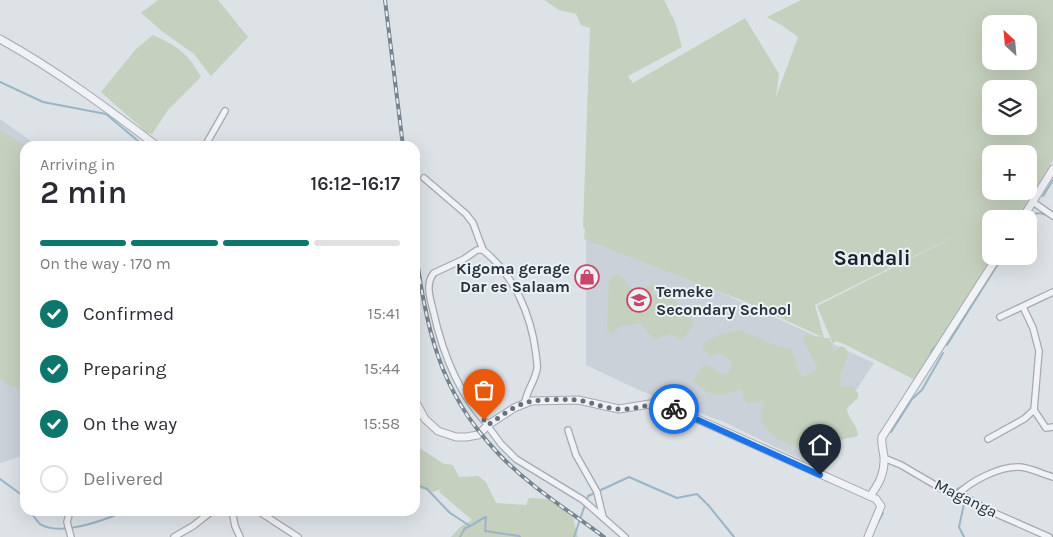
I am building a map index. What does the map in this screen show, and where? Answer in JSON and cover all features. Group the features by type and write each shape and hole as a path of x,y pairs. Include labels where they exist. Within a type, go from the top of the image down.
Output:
{"street":[{"path":"0,39 31,56 59,75 145,141"},
{"path":"208,141 225,111"},
{"path":"1027,210 1053,169"},
{"path":"424,178 466,214 472,223 483,250 498,265 517,290 532,328 537,368 526,394 525,402"},
{"path":"1032,202 1053,216"},
{"path":"483,250 477,250 464,259 434,273 431,277 428,287 447,360 474,407 501,444 516,459 583,500 625,537"},
{"path":"870,496 880,482 884,458 882,437 992,265"},
{"path":"1000,318 1053,292"},
{"path":"1023,306 1033,328 1039,351 1034,410 1046,428 1053,427"},
{"path":"420,409 426,419 438,431 466,437 478,435 488,425 525,402 538,400 578,400 620,409 650,404 668,406 870,496 879,502 881,506 868,537"},
{"path":"988,439 1024,420 1034,410"},
{"path":"568,430 576,455 597,492 604,519"},
{"name":"Maganga","path":"884,458 901,465 947,492 1049,537"},
{"path":"957,495 974,481 1009,468 1030,469 1053,477"},
{"path":"68,516 69,532"},
{"path":"174,537 206,516"},
{"path":"233,516 240,537"},
{"path":"266,516 298,537"}],"shaded area":[{"path":"0,119 31,141 20,141 20,457 0,463"},
{"path":"586,230 874,363 808,463 724,422 641,391 586,365"}],"green space":[{"path":"158,0 218,0 248,37 211,76 194,54 163,32 141,13"},
{"path":"544,0 664,0 675,22 682,47 628,76 633,83 745,18 779,74 776,97 798,37 767,17 801,0 1053,0 1053,160 1037,187 1037,145 982,145 982,200 1029,200 1028,205 1024,210 982,210 982,265 988,265 959,309 949,329 918,373 913,379 842,343 836,341 833,344 817,306 973,227 815,305 824,338 830,338 835,351 841,346 846,348 848,356 840,375 841,387 853,386 858,393 858,398 847,408 847,412 858,432 858,436 840,440 836,448 825,454 817,454 813,460 802,463 799,448 781,441 765,428 761,416 764,401 747,403 743,398 742,389 728,394 717,395 692,381 702,367 708,365 722,374 727,374 732,366 729,360 718,353 711,357 703,349 703,344 718,336 739,331 777,346 791,349 798,372 804,377 818,369 802,338 807,335 822,337 741,300 584,239 590,28 581,25 576,14 559,10"},
{"path":"153,35 181,51 201,77 168,110 152,134 146,132 101,92 136,49"},
{"path":"0,130 20,142 20,387 10,386 0,379"},
{"path":"618,275 622,277 635,293 658,282 652,294 666,297 682,306 694,324 682,340 671,334 654,339 640,323 620,326 612,335 607,329 609,282 612,277"},
{"path":"420,448 444,464 453,465 459,477 478,476 486,482 496,503 526,505 529,498 550,499 573,518 578,537 451,537 460,527 472,520 439,492 441,489 433,492 420,488"}],"waterway":[{"path":"0,82 43,102 106,114 138,141"},
{"path":"1043,196 1053,180"},
{"path":"1037,213 1053,219"},
{"path":"947,345 997,265"},
{"path":"931,354 936,346"},
{"path":"891,432 912,399 922,390 943,353"},
{"path":"574,537 588,496 629,477 677,498 697,494 734,537"},
{"path":"0,479 20,494"},
{"path":"944,487 954,491 965,485"},
{"path":"420,486 427,489 450,513 470,526"},
{"path":"965,491 965,493 994,510"},
{"path":"964,504 959,527 964,537"},
{"path":"878,522 883,513"},
{"path":"34,516 40,524 49,528 59,529 82,526 113,516"},
{"path":"460,537 465,528 486,517 485,531 520,537"}],"railway":[{"path":"385,0 402,141"},
{"path":"420,281 430,330 438,356 460,404 476,428 521,475 604,537"}],"way so far":[{"path":"484,420 488,425 525,402 538,400 578,400 620,409 650,404 668,406 674,409"}],"place":[{"name":"Kigoma gerage Dar es Salaam","path":"587,277"},
{"name":"Temeke Secondary School","path":"639,300"}],"district":[{"name":"Sandali","path":"872,258"}],"route":[{"path":"674,409 820,475"}]}
